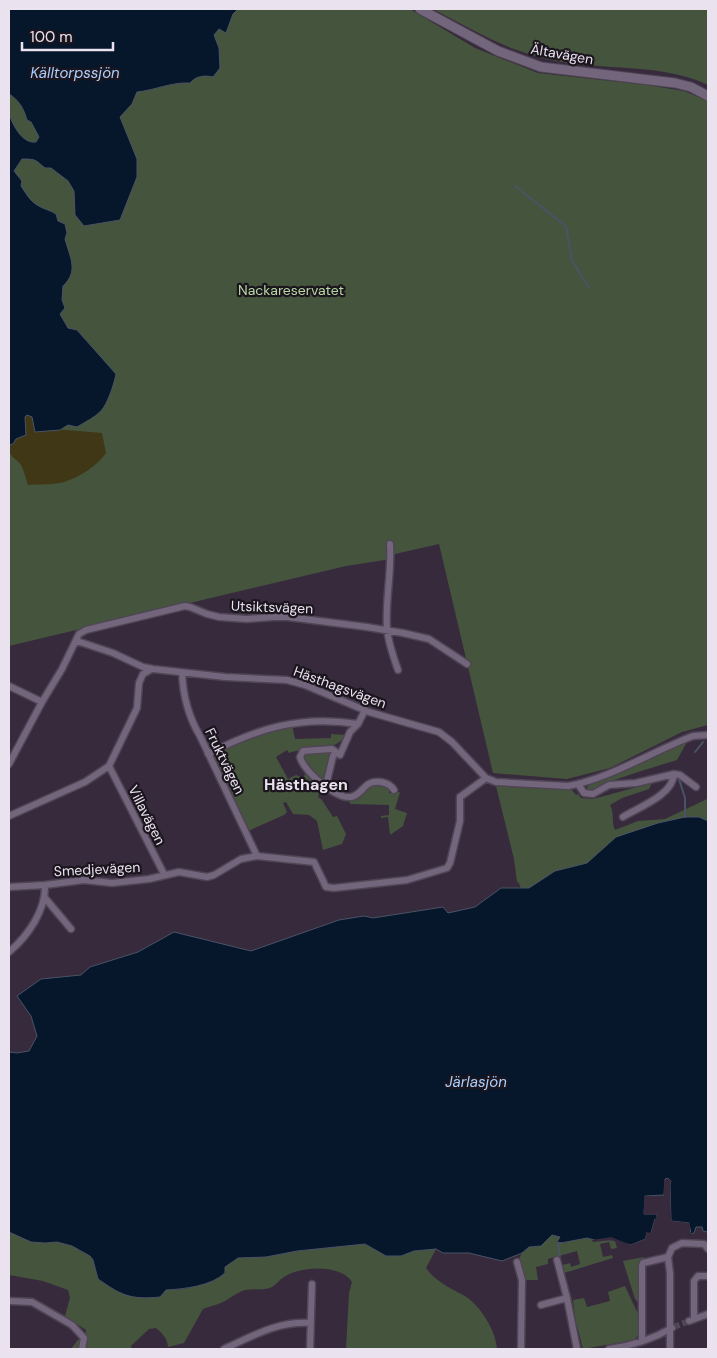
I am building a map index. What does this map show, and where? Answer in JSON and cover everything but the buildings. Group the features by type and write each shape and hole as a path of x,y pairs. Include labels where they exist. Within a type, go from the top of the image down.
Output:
{"main road":[{"name":"Ältavägen","path":"420,9 498,51 532,64 564,70 675,83 691,87 708,96"}],"street":[{"path":"390,544 391,559 387,630 398,670"},
{"name":"Utsiktsvägen","path":"77,641 79,634 86,630 185,606 219,617 247,619 288,618 387,630 429,639 468,664"},
{"path":"9,764 77,641"},
{"name":"Hästhagsvägen","path":"77,641 113,653 143,667 153,669 182,673 287,680 305,685 365,710 439,732 452,742 486,778"},
{"path":"9,816 85,782 109,766 137,708 143,674 153,669"},
{"name":"Fruktvägen","path":"182,673 183,687 191,720 256,856"},
{"path":"9,686 42,702"},
{"path":"326,785 333,756 338,754 365,710"},
{"path":"208,754 263,729 278,725 312,721 358,724"},
{"path":"486,778 508,783 568,786 598,778 693,736 708,736"},
{"path":"338,754 332,749 314,749 303,751 300,757 306,769 337,794 349,797 356,795 370,783 377,781 386,783 394,790"},
{"name":"Villavägen","path":"109,766 164,874"},
{"path":"578,784 584,793 593,794 609,785 636,784 674,774 680,775 696,787"},
{"path":"623,817 666,792 674,780 674,774"},
{"name":"Smedjevägen","path":"9,886 46,885 84,880 112,884 149,879 164,874 186,873 207,877 214,875 241,859 256,856 314,862 326,887 334,888 407,880 447,868 450,863 460,821 460,797 486,778"},
{"path":"9,952 26,935 38,914 45,898 46,885"},
{"path":"45,898 71,929"},
{"path":"670,1349 672,1328 668,1257 672,1248 682,1243 700,1243 708,1248"},
{"path":"642,1340 642,1266 643,1263 668,1257"},
{"path":"557,1260 577,1349"},
{"path":"517,1262 522,1280 521,1349"},
{"path":"708,1276 698,1276 694,1281 691,1320 708,1314"},
{"path":"310,1349 312,1284"},
{"path":"541,1305 567,1298"},
{"path":"9,1301 32,1302 72,1325 84,1338 82,1349"},
{"path":"224,1349 270,1328 284,1324 311,1323"},
{"path":"609,1349 621,1348 672,1328"}],"green space":[{"name":"Nackareservatet","path":"9,9 410,9 475,48 538,73 684,91 708,101 708,725 682,732 610,768 567,779 493,773 439,544 395,554 391,559 346,566 9,646"},
{"path":"433,9 708,9 708,85 691,78 673,74 562,62 536,56 501,44"},
{"path":"292,725 295,739 331,738 331,734 346,735 341,741 328,747 289,753 287,750 276,757 288,779 296,775 303,778 306,773 322,786 318,797 333,817 337,816 346,834 342,844 323,850 317,821 309,815 293,814 286,802 283,803 287,812 284,815 248,831 214,761 215,754 253,736"},
{"path":"687,742 677,760 607,783 593,791 588,791 587,787 590,784"},
{"path":"331,751 324,780 322,780 303,762 303,754"},
{"path":"374,783 389,787 389,793 400,792 395,809 407,813 403,826 390,835 388,817 381,818 381,816 389,815 389,805 350,804 349,799"},
{"path":"652,783 649,789 622,798 610,805 615,830 638,821 665,819 707,799 708,801 708,1037 521,889 517,882 514,859 496,786 572,790 581,798 593,799"},
{"path":"9,1232 31,1242 57,1242 72,1246 90,1256 93,1260 98,1279 120,1293 141,1298 160,1297 166,1290 186,1289 214,1281 225,1267 238,1258 266,1257 298,1251 365,1244 386,1256 401,1256 414,1251 436,1249 426,1268 438,1280 469,1299 481,1311 494,1334 497,1349 346,1349 349,1293 352,1282 347,1276 339,1272 310,1269 291,1273 272,1287 245,1290 203,1309 184,1343 168,1347 164,1336 156,1328 149,1329 131,1346 132,1349 71,1349 86,1330 65,1316 70,1298 68,1290 43,1281 9,1275"},
{"path":"552,1235 561,1237 561,1243 587,1238 598,1241 615,1241 617,1248 611,1249 609,1242 600,1244 603,1257 612,1255 613,1258 561,1274 559,1266 570,1263 571,1267 580,1264 577,1251 548,1259 548,1264 536,1267 538,1280 522,1280 517,1262 522,1253 529,1247 541,1246"},
{"path":"644,1257 641,1263 639,1303 635,1299 623,1261"},
{"path":"625,1286 639,1316 639,1334 634,1340 583,1349 576,1324 573,1300 584,1298 587,1307 610,1301 608,1292"}],"sand":[{"path":"27,415 32,417 36,432 55,429 102,433 106,453 93,467 70,480 56,484 28,485 21,465 10,453 9,445 13,444 20,437"}],"water":[{"name":"Källtorpssjön","path":"9,9 238,9 233,14 226,33 219,29 214,35 219,48 220,68 213,77 200,77 190,83 137,92 132,104 120,117 137,159 137,177 120,220 84,226 75,215 74,191 68,181 51,168 45,168 33,160 22,159 14,171 22,181 21,186 32,201 56,214 58,221 65,224 67,233 65,239 71,258 72,270 71,275 63,286 62,300 65,308 60,314 68,328 77,330 116,374 106,403 101,411 92,418 77,427 68,425 60,430 35,432 32,417 27,415 25,417 26,435 16,439 13,444 9,445 9,114 22,137 31,142 36,142 39,137 31,122 27,120 21,105 9,94"},
{"name":"Järlasjön","path":"685,817 699,817 708,821 708,1232 703,1231 702,1227 696,1227 694,1233 691,1234 689,1223 671,1221 671,1181 668,1178 665,1179 664,1195 645,1196 644,1214 657,1214 657,1220 655,1219 651,1233 646,1236 645,1240 631,1245 611,1240 598,1241 587,1238 561,1243 557,1242 560,1237 552,1235 541,1246 529,1247 522,1253 502,1261 469,1253 443,1253 436,1249 414,1251 401,1256 386,1256 365,1244 297,1251 266,1257 238,1258 225,1267 225,1273 213,1281 189,1288 166,1290 160,1297 141,1298 120,1293 98,1279 93,1260 90,1256 72,1246 57,1242 31,1242 9,1232 9,1052 29,1051 37,1036 31,1016 17,996 41,979 81,975 90,967 138,952 174,932 251,951 339,920 364,916 373,918 443,907 448,913 475,907 501,888 529,888 555,871 587,863 616,837 658,823"}],"pier":[{"path":"668,1178 671,1181 671,1221 690,1223 690,1232 695,1236 690,1236 687,1233 687,1225 673,1225 669,1222 667,1187 667,1196 665,1198 647,1199 647,1211 658,1211 660,1214 653,1234 648,1235 647,1242 630,1247 611,1240 593,1242 592,1240 611,1237 631,1245 645,1240 646,1232 651,1233 655,1219 657,1219 657,1214 644,1214 644,1196 664,1196 664,1181"}],"waterway":[{"path":"515,186 519,189"},
{"path":"521,191 566,226 572,260 589,288"},
{"path":"695,752 703,742"},
{"path":"679,779 685,798 685,817"},
{"path":"558,1258 560,1256 558,1245 561,1243"}],"tunnel":[{"path":"674,1327 689,1321"}],"district":[{"name":"Hästhagen","path":"306,784"}]}
